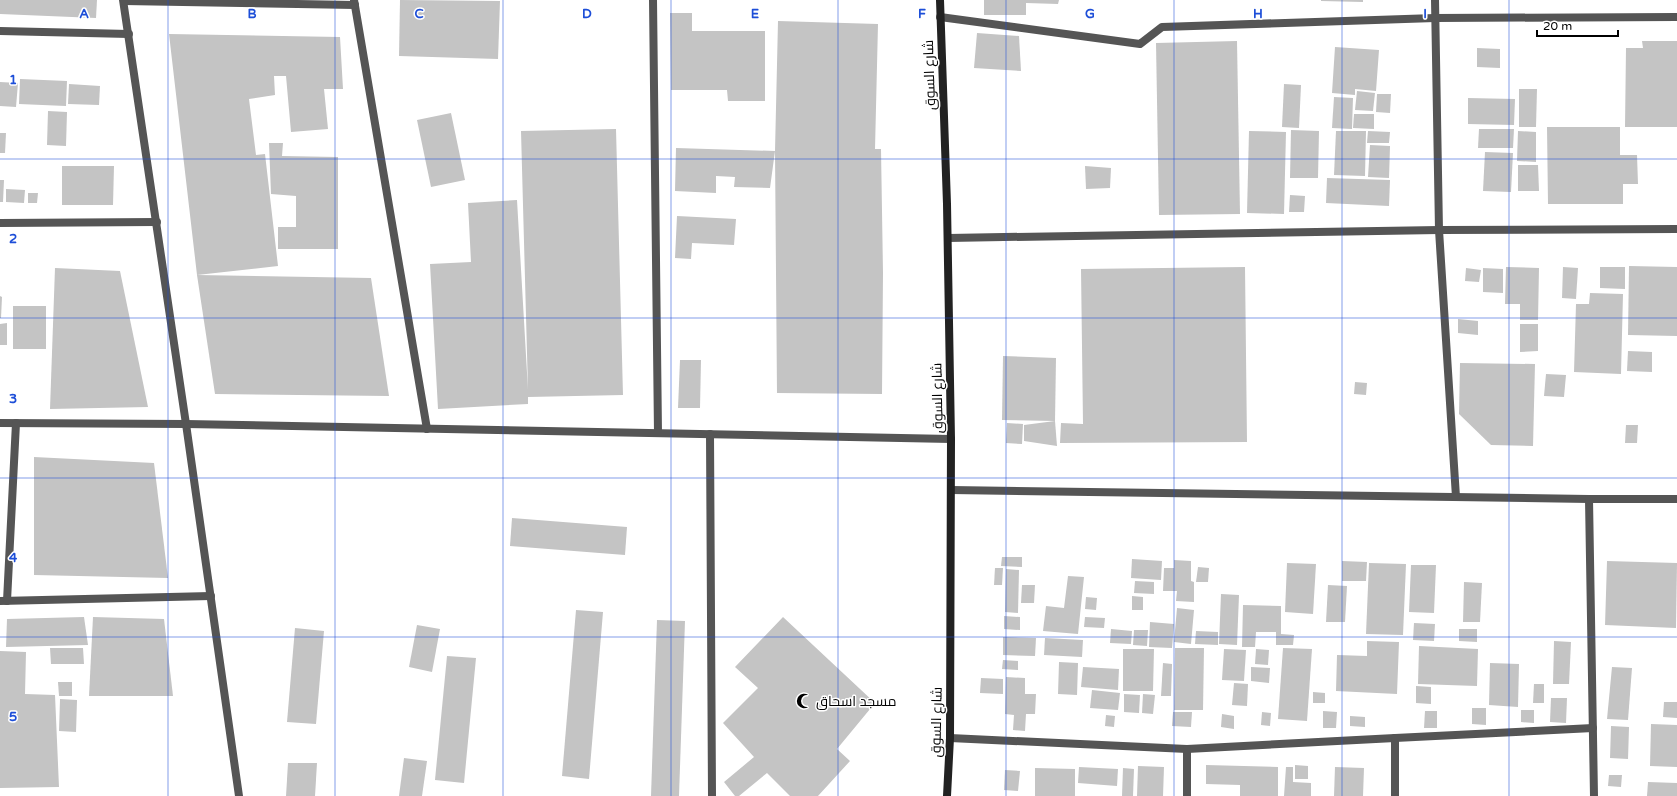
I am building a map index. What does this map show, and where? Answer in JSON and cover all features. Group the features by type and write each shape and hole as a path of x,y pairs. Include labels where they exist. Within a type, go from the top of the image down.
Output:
{"street":[{"path":"239,796 124,0 354,3 428,429"},
{"path":"653,0 658,433"},
{"name":"شارع السوق","path":"940,0 948,238 951,439 950,738 947,796"},
{"path":"1435,0 1439,230 1456,497"},
{"path":"940,17 1140,44 1162,27 1435,18 1677,17"},
{"path":"0,31 129,34"},
{"path":"0,223 157,222"},
{"path":"948,238 1439,230 1677,229"},
{"path":"0,423 186,424 951,439"},
{"path":"16,423 4,601 211,596"},
{"path":"710,434 712,796"},
{"path":"951,490 1590,500 1677,499"},
{"path":"1590,500 1594,796"},
{"path":"950,738 1187,749 1593,728"},
{"path":"1395,738 1395,796"},
{"path":"1187,749 1187,796"}],"building":[{"path":"0,0 97,0 96,18 0,14"},
{"path":"400,0 500,1 498,59 399,56"},
{"path":"984,0 1059,0 1058,4 1026,3 1026,15 984,15"},
{"path":"1363,0 1363,2 1321,1"},
{"path":"670,13 692,13 692,31 765,31 765,101 728,101 727,90 671,90"},
{"path":"778,21 878,24 875,149 881,149 883,273 882,394 777,393 775,151"},
{"path":"977,33 1019,36 1021,71 974,68"},
{"path":"169,34 340,37 343,89 324,89 328,129 291,132 286,76 274,76 275,95 249,99 256,155 265,154 278,266 197,275"},
{"path":"1237,41 1240,214 1159,215 1156,43"},
{"path":"1642,41 1677,41 1677,127 1625,127 1626,48 1643,48"},
{"path":"1335,47 1379,50 1376,91 1355,89 1355,95 1332,93"},
{"path":"1477,48 1500,49 1500,68 1477,67"},
{"path":"20,79 67,81 66,106 19,104"},
{"path":"0,82 18,83 16,107 0,106"},
{"path":"69,84 100,86 99,105 68,104"},
{"path":"1284,84 1301,85 1299,128 1282,127"},
{"path":"1519,89 1537,89 1536,127 1519,127"},
{"path":"1357,91 1375,93 1373,111 1355,110"},
{"path":"1377,94 1391,94 1390,113 1376,112"},
{"path":"1334,97 1353,98 1352,129 1332,128"},
{"path":"1468,98 1515,99 1514,125 1468,124"},
{"path":"48,111 67,112 66,146 47,145"},
{"path":"451,113 465,180 431,187 417,120"},
{"path":"1354,114 1374,114 1374,129 1353,128"},
{"path":"1547,127 1620,127 1620,155 1637,155 1638,184 1623,184 1623,204 1548,204"},
{"path":"616,129 623,395 528,397 528,404 438,409 430,264 471,262 468,203 517,200 528,390 521,131"},
{"path":"1479,129 1514,129 1513,148 1478,148"},
{"path":"1291,130 1319,131 1318,178 1290,178"},
{"path":"1249,131 1286,132 1284,214 1247,213"},
{"path":"1336,131 1366,131 1365,176 1334,175"},
{"path":"1368,131 1390,132 1389,143 1367,143"},
{"path":"1518,131 1536,132 1536,162 1517,161"},
{"path":"0,133 6,133 5,153 0,153"},
{"path":"269,143 283,143 282,156 338,157 338,249 278,249 278,227 296,227 296,196 271,194"},
{"path":"1370,145 1390,146 1389,178 1368,177"},
{"path":"676,148 775,151 770,188 734,187 735,177 716,176 716,193 675,191"},
{"path":"1485,152 1513,153 1511,192 1483,191"},
{"path":"1518,165 1538,165 1539,191 1518,191"},
{"path":"62,166 114,166 113,205 62,205"},
{"path":"1085,166 1111,168 1110,188 1086,189"},
{"path":"1327,178 1390,180 1389,206 1326,203"},
{"path":"0,180 4,180 3,202 0,202"},
{"path":"6,189 25,190 24,203 6,202"},
{"path":"28,193 38,193 37,203 28,203"},
{"path":"1290,195 1305,196 1304,212 1289,212"},
{"path":"677,216 736,219 734,245 692,243 691,259 675,258"},
{"path":"1629,266 1677,267 1677,336 1628,335"},
{"path":"1245,267 1247,442 1060,443 1061,423 1083,424 1081,269"},
{"path":"1506,267 1539,268 1538,320 1520,320 1520,304 1505,304"},
{"path":"1563,267 1578,268 1576,299 1562,298"},
{"path":"1600,267 1625,267 1625,289 1600,288"},
{"path":"55,268 120,271 148,407 50,409"},
{"path":"1466,268 1481,270 1479,282 1465,281"},
{"path":"1483,268 1503,269 1503,293 1483,292"},
{"path":"197,275 371,278 389,396 215,394"},
{"path":"1590,293 1623,294 1621,374 1574,372 1576,304 1589,304"},
{"path":"0,296 2,297 1,318 0,318"},
{"path":"13,306 46,306 46,349 13,349"},
{"path":"1458,319 1478,321 1478,335 1458,333"},
{"path":"7,323 7,345 0,345 0,324"},
{"path":"1520,324 1538,324 1538,351 1520,352"},
{"path":"1628,351 1652,352 1652,372 1627,371"},
{"path":"1003,356 1056,358 1055,421 1002,420"},
{"path":"680,360 701,360 700,408 678,408"},
{"path":"1460,363 1535,364 1533,446 1491,445 1459,414"},
{"path":"1546,374 1566,375 1564,397 1544,396"},
{"path":"1355,382 1367,383 1366,395 1354,394"},
{"path":"1055,421 1057,446 1024,441 1024,425"},
{"path":"1007,423 1023,424 1022,444 1006,443"},
{"path":"1626,425 1638,425 1637,443 1625,443"},
{"path":"34,457 154,463 168,578 34,575"},
{"path":"512,518 627,527 625,555 510,546"},
{"path":"1002,557 1022,557 1022,567 1001,566"},
{"path":"1132,559 1162,561 1161,580 1131,578"},
{"path":"1174,560 1191,561 1191,581 1194,582 1194,602 1176,601 1177,591 1163,591 1164,568 1174,568"},
{"path":"1342,561 1367,562 1366,581 1342,581"},
{"path":"1607,561 1677,563 1676,628 1605,625"},
{"path":"1287,563 1316,564 1313,614 1285,612"},
{"path":"1369,563 1406,564 1403,635 1366,634"},
{"path":"1411,565 1436,565 1434,613 1409,612"},
{"path":"1198,567 1209,568 1208,582 1196,582"},
{"path":"995,568 1003,568 1002,585 994,585"},
{"path":"1006,569 1019,570 1018,613 1005,612"},
{"path":"1068,576 1084,577 1078,634 1043,631 1046,606 1064,608"},
{"path":"1135,581 1154,582 1154,594 1134,593"},
{"path":"1464,582 1482,583 1480,622 1463,622"},
{"path":"1022,585 1035,585 1034,603 1021,603"},
{"path":"1328,585 1347,586 1345,622 1326,622"},
{"path":"1221,594 1239,595 1237,645 1219,644"},
{"path":"1132,596 1143,597 1143,610 1132,610"},
{"path":"1086,597 1097,598 1096,610 1085,609"},
{"path":"1243,605 1281,606 1281,634 1294,635 1293,645 1276,645 1276,632 1256,632 1255,647 1242,647"},
{"path":"1177,608 1194,610 1191,644 1174,642"},
{"path":"576,610 603,612 589,779 562,776"},
{"path":"1004,616 1020,617 1020,630 1004,629"},
{"path":"84,617 88,645 6,647 7,619"},
{"path":"93,617 164,619 173,696 89,696"},
{"path":"783,617 875,703 837,749 850,761 818,796 790,796 767,773 739,796 735,796 724,782 754,757 723,723 758,688 735,667"},
{"path":"1085,617 1105,618 1104,628 1084,627"},
{"path":"657,620 685,621 679,796 651,796"},
{"path":"1150,622 1174,624 1172,648 1149,647"},
{"path":"1414,623 1435,624 1434,641 1413,640"},
{"path":"417,625 440,629 432,672 409,667"},
{"path":"295,628 324,631 316,724 287,722"},
{"path":"1111,629 1132,631 1131,644 1110,643"},
{"path":"1459,629 1477,629 1477,642 1459,641"},
{"path":"1134,630 1148,630 1147,646 1133,645"},
{"path":"1196,631 1218,632 1218,645 1195,644"},
{"path":"1003,637 1036,638 1035,656 1003,655"},
{"path":"1045,638 1083,640 1082,657 1044,655"},
{"path":"1367,641 1399,642 1397,694 1336,691 1337,655 1367,656"},
{"path":"1554,641 1571,642 1569,684 1553,684"},
{"path":"1419,646 1478,649 1477,686 1418,684"},
{"path":"50,648 83,648 84,664 51,664"},
{"path":"1175,648 1204,648 1203,710 1174,710"},
{"path":"1283,648 1312,649 1307,721 1278,719"},
{"path":"1123,649 1154,649 1153,691 1123,691"},
{"path":"1224,649 1246,650 1244,681 1222,680"},
{"path":"1256,649 1269,650 1268,665 1255,664"},
{"path":"0,651 26,652 25,694 55,695 59,787 0,788"},
{"path":"447,656 476,658 464,783 435,780"},
{"path":"1003,660 1018,661 1018,670 1002,669"},
{"path":"1059,662 1078,663 1077,695 1058,694"},
{"path":"1163,663 1172,664 1171,696 1161,696"},
{"path":"1490,663 1519,664 1518,707 1489,705"},
{"path":"1083,667 1119,669 1118,690 1081,687"},
{"path":"1251,667 1270,668 1269,683 1251,681"},
{"path":"1612,667 1632,668 1628,720 1607,719"},
{"path":"1006,677 1025,678 1025,694 1036,694 1035,714 1026,714 1025,731 1013,730 1014,715 1005,714"},
{"path":"981,678 1003,679 1003,694 980,693"},
{"path":"58,682 72,682 72,696 59,696"},
{"path":"1234,683 1248,684 1247,706 1232,705"},
{"path":"1534,684 1544,684 1544,703 1533,703"},
{"path":"1416,686 1431,687 1431,704 1416,703"},
{"path":"1092,690 1120,693 1118,710 1090,708"},
{"path":"1313,692 1325,693 1325,703 1313,703"},
{"path":"1124,694 1140,695 1139,713 1124,712"},
{"path":"1143,694 1155,695 1153,714 1142,713"},
{"path":"1551,698 1567,698 1566,723 1550,722"},
{"path":"60,699 77,700 76,732 59,731"},
{"path":"1664,702 1677,702 1677,718 1663,717"},
{"path":"1472,708 1486,708 1486,725 1472,724"},
{"path":"1521,710 1534,710 1534,723 1521,722"},
{"path":"1323,711 1337,712 1336,728 1323,728"},
{"path":"1425,711 1437,711 1437,728 1424,728"},
{"path":"1173,712 1192,712 1191,727 1172,726"},
{"path":"1262,712 1271,713 1270,726 1261,725"},
{"path":"1222,714 1234,716 1234,729 1221,727"},
{"path":"1106,715 1115,716 1114,727 1105,726"},
{"path":"1350,716 1365,717 1365,727 1350,726"},
{"path":"1651,724 1677,725 1677,767 1650,766"},
{"path":"1611,726 1629,727 1628,759 1610,758"},
{"path":"404,758 427,761 422,796 399,796"},
{"path":"288,763 317,763 315,796 286,796"},
{"path":"1206,765 1278,767 1278,796 1240,796 1240,785 1206,784"},
{"path":"1295,765 1308,766 1308,779 1295,779"},
{"path":"1138,766 1164,767 1163,796 1137,796"},
{"path":"1079,767 1118,769 1117,786 1078,783"},
{"path":"1286,767 1293,767 1293,782 1311,783 1311,796 1284,796"},
{"path":"1335,767 1364,768 1363,796 1334,796"},
{"path":"1035,768 1075,769 1075,796 1035,796"},
{"path":"1123,768 1134,769 1133,796 1122,796"},
{"path":"1005,770 1020,771 1018,791 1004,790"},
{"path":"1609,775 1622,775 1621,787 1608,786"},
{"path":"1648,782 1677,783 1677,796 1647,796"}],"place":[{"name":"مسجد اسحاق","path":"804,701"}]}
